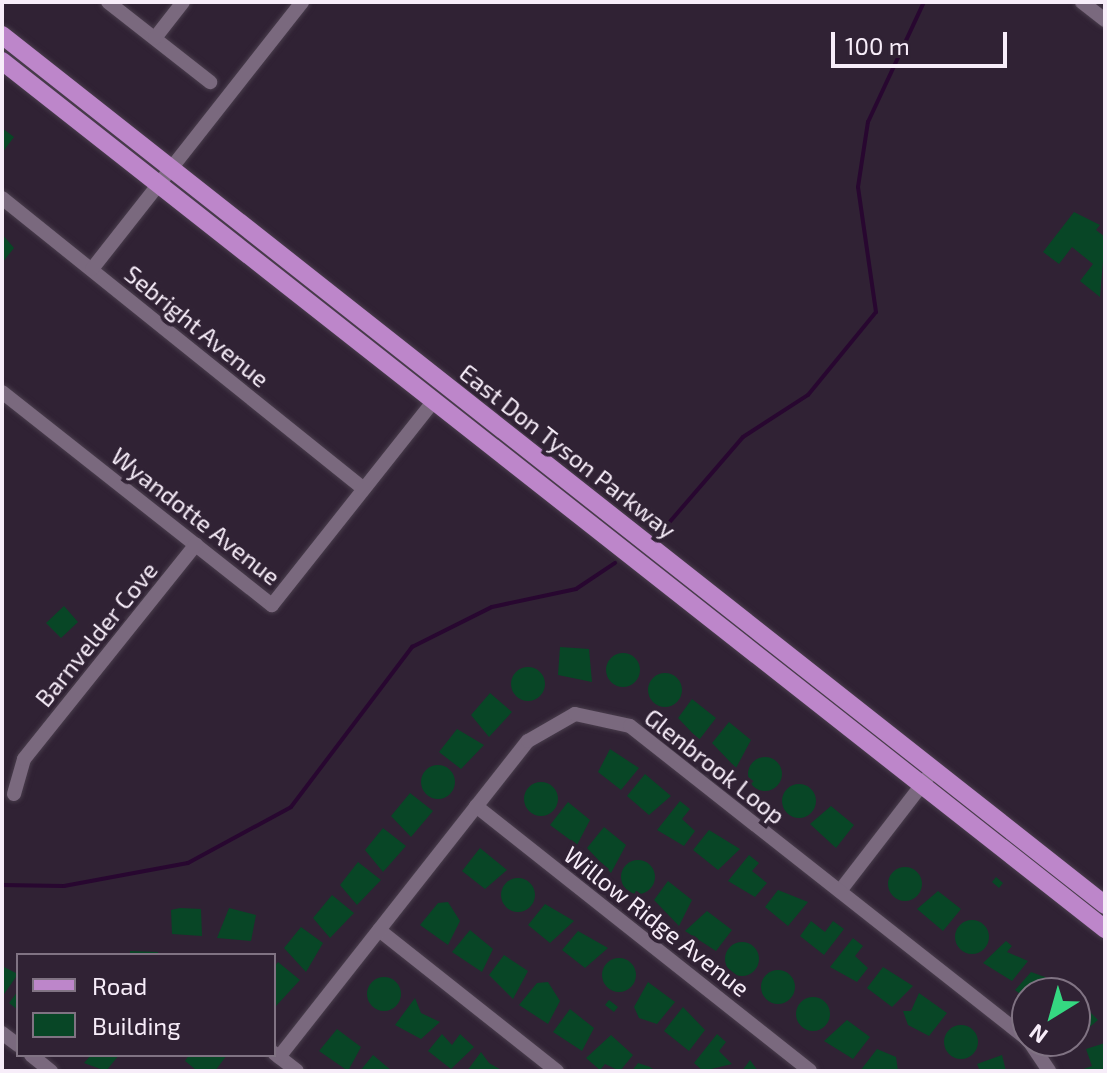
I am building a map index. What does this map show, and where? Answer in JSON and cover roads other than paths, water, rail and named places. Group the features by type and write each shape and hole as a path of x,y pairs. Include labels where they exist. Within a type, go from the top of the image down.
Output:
{"main road":[{"name":"East Don Tyson Parkway","path":"2,35 1105,905"},
{"name":"East Don Tyson Parkway","path":"2,61 1105,929"}],"street":[{"path":"108,2 210,82"},
{"path":"155,38 183,2"},
{"path":"92,269 302,2"},
{"path":"1082,2 1105,20"},
{"name":"Sebright Avenue","path":"2,198 364,489"},
{"name":"Wyandotte Avenue","path":"2,392 272,605 433,402"},
{"name":"Barnvelder Cove","path":"14,794 24,759 196,544"},
{"name":"Glenbrook Loop","path":"276,1055 476,806 549,724 603,715 630,726 1011,1027"},
{"path":"840,891 934,769"},
{"name":"Willow Ridge Avenue","path":"476,806 810,1071"},
{"path":"379,930 557,1071"},
{"path":"276,1055 297,1071"},
{"path":"34,1057 51,1071"}],"waterway":[{"path":"661,532 743,437 808,395 876,312 858,187 868,122 924,2"},
{"path":"2,885 64,886 188,863 291,807 412,647 492,607 576,589 615,563"}]}
